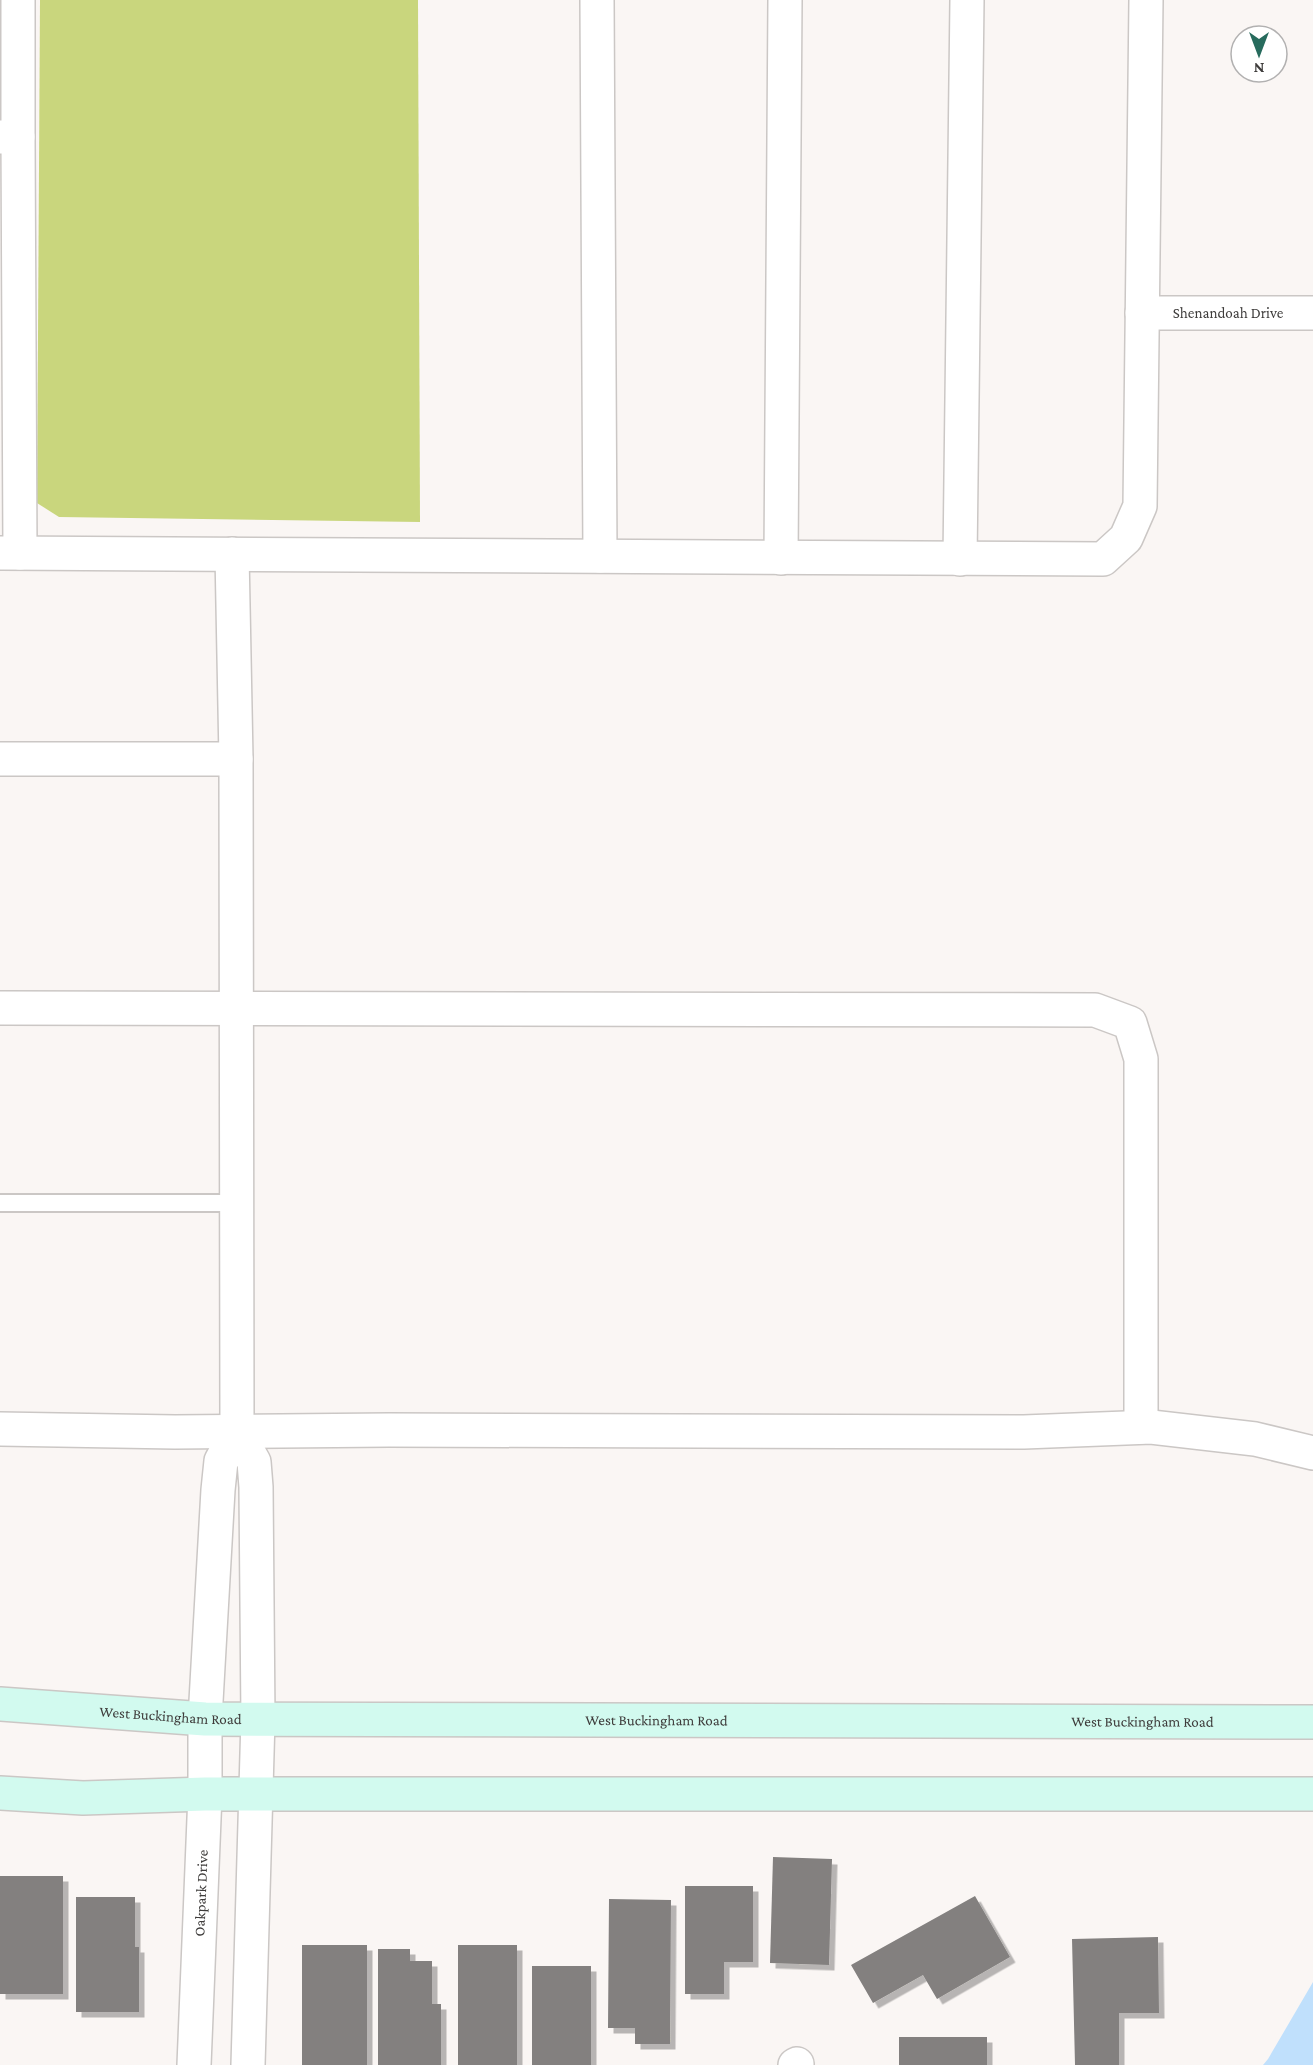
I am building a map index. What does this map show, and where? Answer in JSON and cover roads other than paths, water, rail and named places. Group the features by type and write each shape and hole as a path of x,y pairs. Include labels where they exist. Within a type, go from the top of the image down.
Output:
{"main road":[{"name":"West Buckingham Road","path":"0,1704 205,1719 1313,1722"},
{"path":"0,1793 83,1798 205,1794 1313,1794"}],"street":[{"path":"18,0 9,137 10,553 960,559 1103,559 1126,538 1140,506 1146,0"},
{"path":"597,0 600,556"},
{"path":"781,558 785,0"},
{"path":"960,559 967,0"},
{"name":"Shenandoah Drive","path":"1142,313 1313,313"},
{"path":"232,554 236,759 237,1432 254,1462 256,1487 258,1719 248,2065"},
{"path":"0,759 236,759"},
{"path":"0,1008 1095,1010 1130,1023 1141,1059 1141,1427"},
{"path":"0,1429 237,1432 413,1430 1024,1432 1141,1427 1254,1440 1313,1453"},
{"name":"Oakpark Drive","path":"194,2065 205,1794 205,1719 218,1490 221,1461 237,1432"}],"lane":[{"path":"0,1203 236,1203"}],"water":[{"path":"1313,1982 1313,2065 1263,2065 1268,2059"}]}
